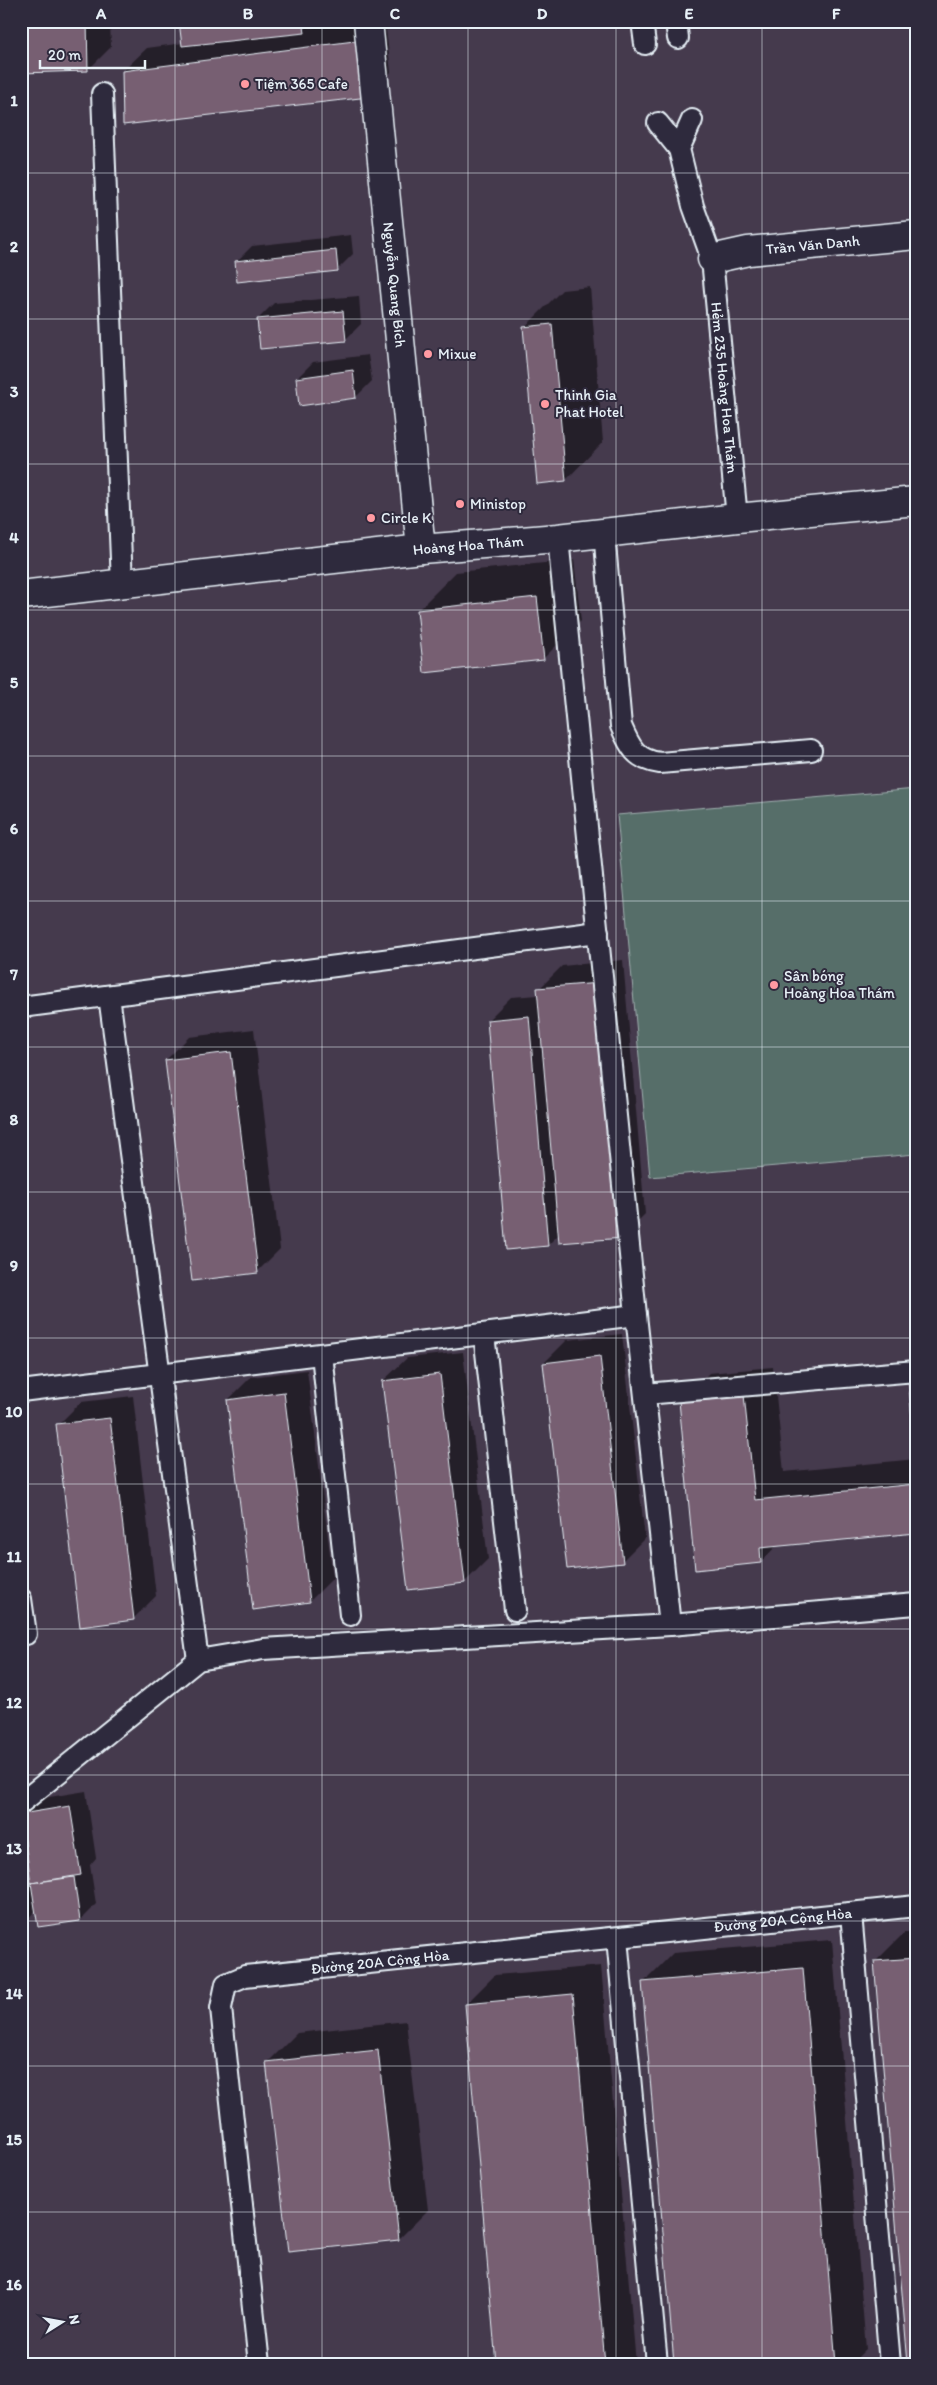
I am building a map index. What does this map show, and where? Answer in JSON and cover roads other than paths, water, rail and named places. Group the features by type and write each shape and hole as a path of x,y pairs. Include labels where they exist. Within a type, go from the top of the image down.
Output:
{"main road":[{"name":"Nguyễn Quang Bích","path":"368,21 421,549"},
{"name":"Trần Văn Danh","path":"712,259 748,252 916,235"},
{"name":"Hoàng Hoa Thám","path":"21,595 421,549 558,538 916,501"}],"lane":[{"path":"642,21 645,44"},
{"path":"102,94 122,584"},
{"path":"658,123 679,150 692,120"},
{"name":"Hẻm 235 Hoàng Hoa Thám","path":"679,150 693,206 712,259 737,518"},
{"path":"604,532 621,726 635,754 648,762 660,763 811,750"},
{"path":"558,538 636,1315 670,1625"},
{"path":"21,1007 598,932"},
{"path":"109,996 198,1660"},
{"path":"21,1391 636,1315"},
{"path":"484,1334 515,1610"},
{"path":"322,1354 350,1615"},
{"path":"645,1394 916,1371"},
{"path":"21,1599 26,1634"},
{"path":"21,1803 198,1660 263,1649 670,1625 916,1604"},
{"name":"Đường 20A Cộng Hòa","path":"259,2364 220,2008 226,1984 245,1976 916,1906"},
{"path":"851,1913 890,2364"},
{"path":"617,1938 657,2364"}],"place":[{"name":"Tiệm 365 Cafe","path":"245,84"},
{"name":"Mixue","path":"428,354"},
{"name":"Thinh Gia Phat Hotel","path":"545,404"},
{"name":"Ministop","path":"460,504"},
{"name":"Circle K","path":"371,518"},
{"name":"Sân bóng Hoàng Hoa Thám","path":"774,985"}]}
